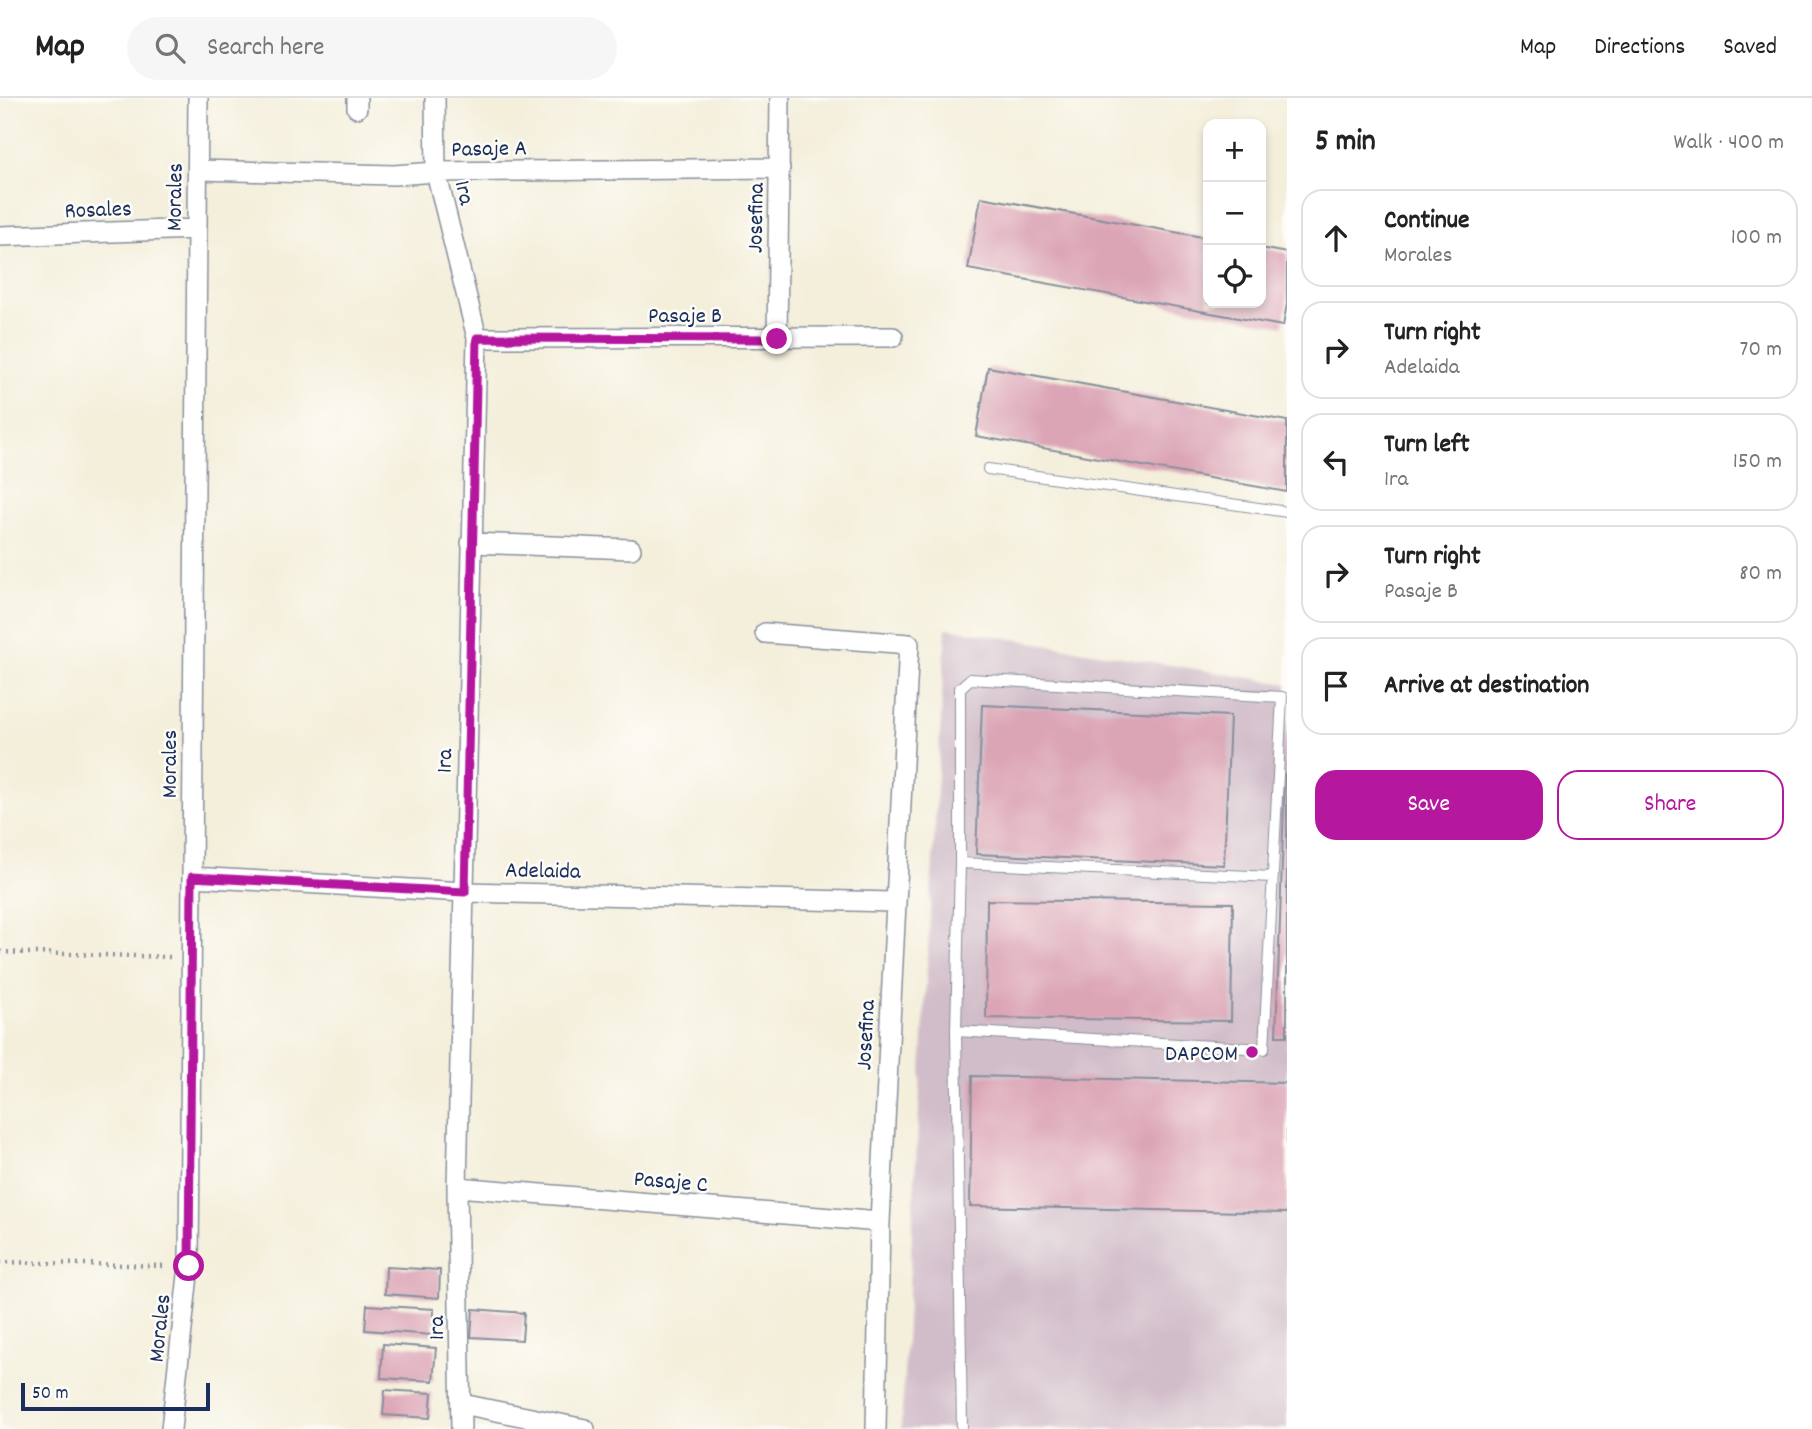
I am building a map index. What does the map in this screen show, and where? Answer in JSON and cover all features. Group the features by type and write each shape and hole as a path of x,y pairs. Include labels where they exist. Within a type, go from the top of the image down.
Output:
{"street":[{"name":"Morales","path":"171,1429 189,1266 198,98"},
{"name":"1ra","path":"435,98 436,172 477,338 457,1186 461,1429"},
{"name":"Josefina","path":"777,339 780,98"},
{"name":"Pasaje A","path":"199,170 394,175 436,172 780,168"},
{"name":"Rosales","path":"0,236 197,229"},
{"name":"Pasaje B","path":"477,338 893,337"},
{"path":"471,543 631,549"},
{"name":"Josefina","path":"765,634 909,644 880,1222 876,1429"},
{"name":"Adelaida","path":"192,877 465,892 894,902"},
{"name":"Pasaje C","path":"457,1186 880,1222"},
{"path":"461,1404 585,1429"}],"lane":[{"path":"988,469 1287,512"},
{"path":"956,1031 1264,1049 1282,697 970,679 960,688 956,1031 962,1429"},
{"path":"960,863 1273,877"}],"path":[{"path":"0,952 191,958"},
{"path":"0,1262 189,1266"}],"shaded area":[{"path":"946,628 1287,684 1287,1429 901,1429"}],"building":[{"path":"981,197 1203,237 1203,308 1266,308 1266,249 1287,253 1287,304 1283,326 968,269"},
{"path":"988,367 1287,421 1287,492 976,436"},
{"path":"982,705 1230,716 1224,865 976,854"},
{"path":"1285,774 1287,1036 1276,1036"},
{"path":"987,900 1233,903 1231,1021 986,1018"},
{"path":"972,1076 1287,1083 1287,1213 970,1206"},
{"path":"386,1267 440,1270 439,1298 385,1294"},
{"path":"367,1305 434,1309 433,1335 365,1330"},
{"path":"473,1309 524,1313 522,1340 471,1337"},
{"path":"383,1344 436,1348 433,1381 381,1378"},
{"path":"385,1390 432,1393 430,1418 383,1415"}],"place":[{"name":"DAPCOM","path":"1252,1052"}],"route":[{"path":"189,1266 192,877 465,892 477,338 777,339"}]}
